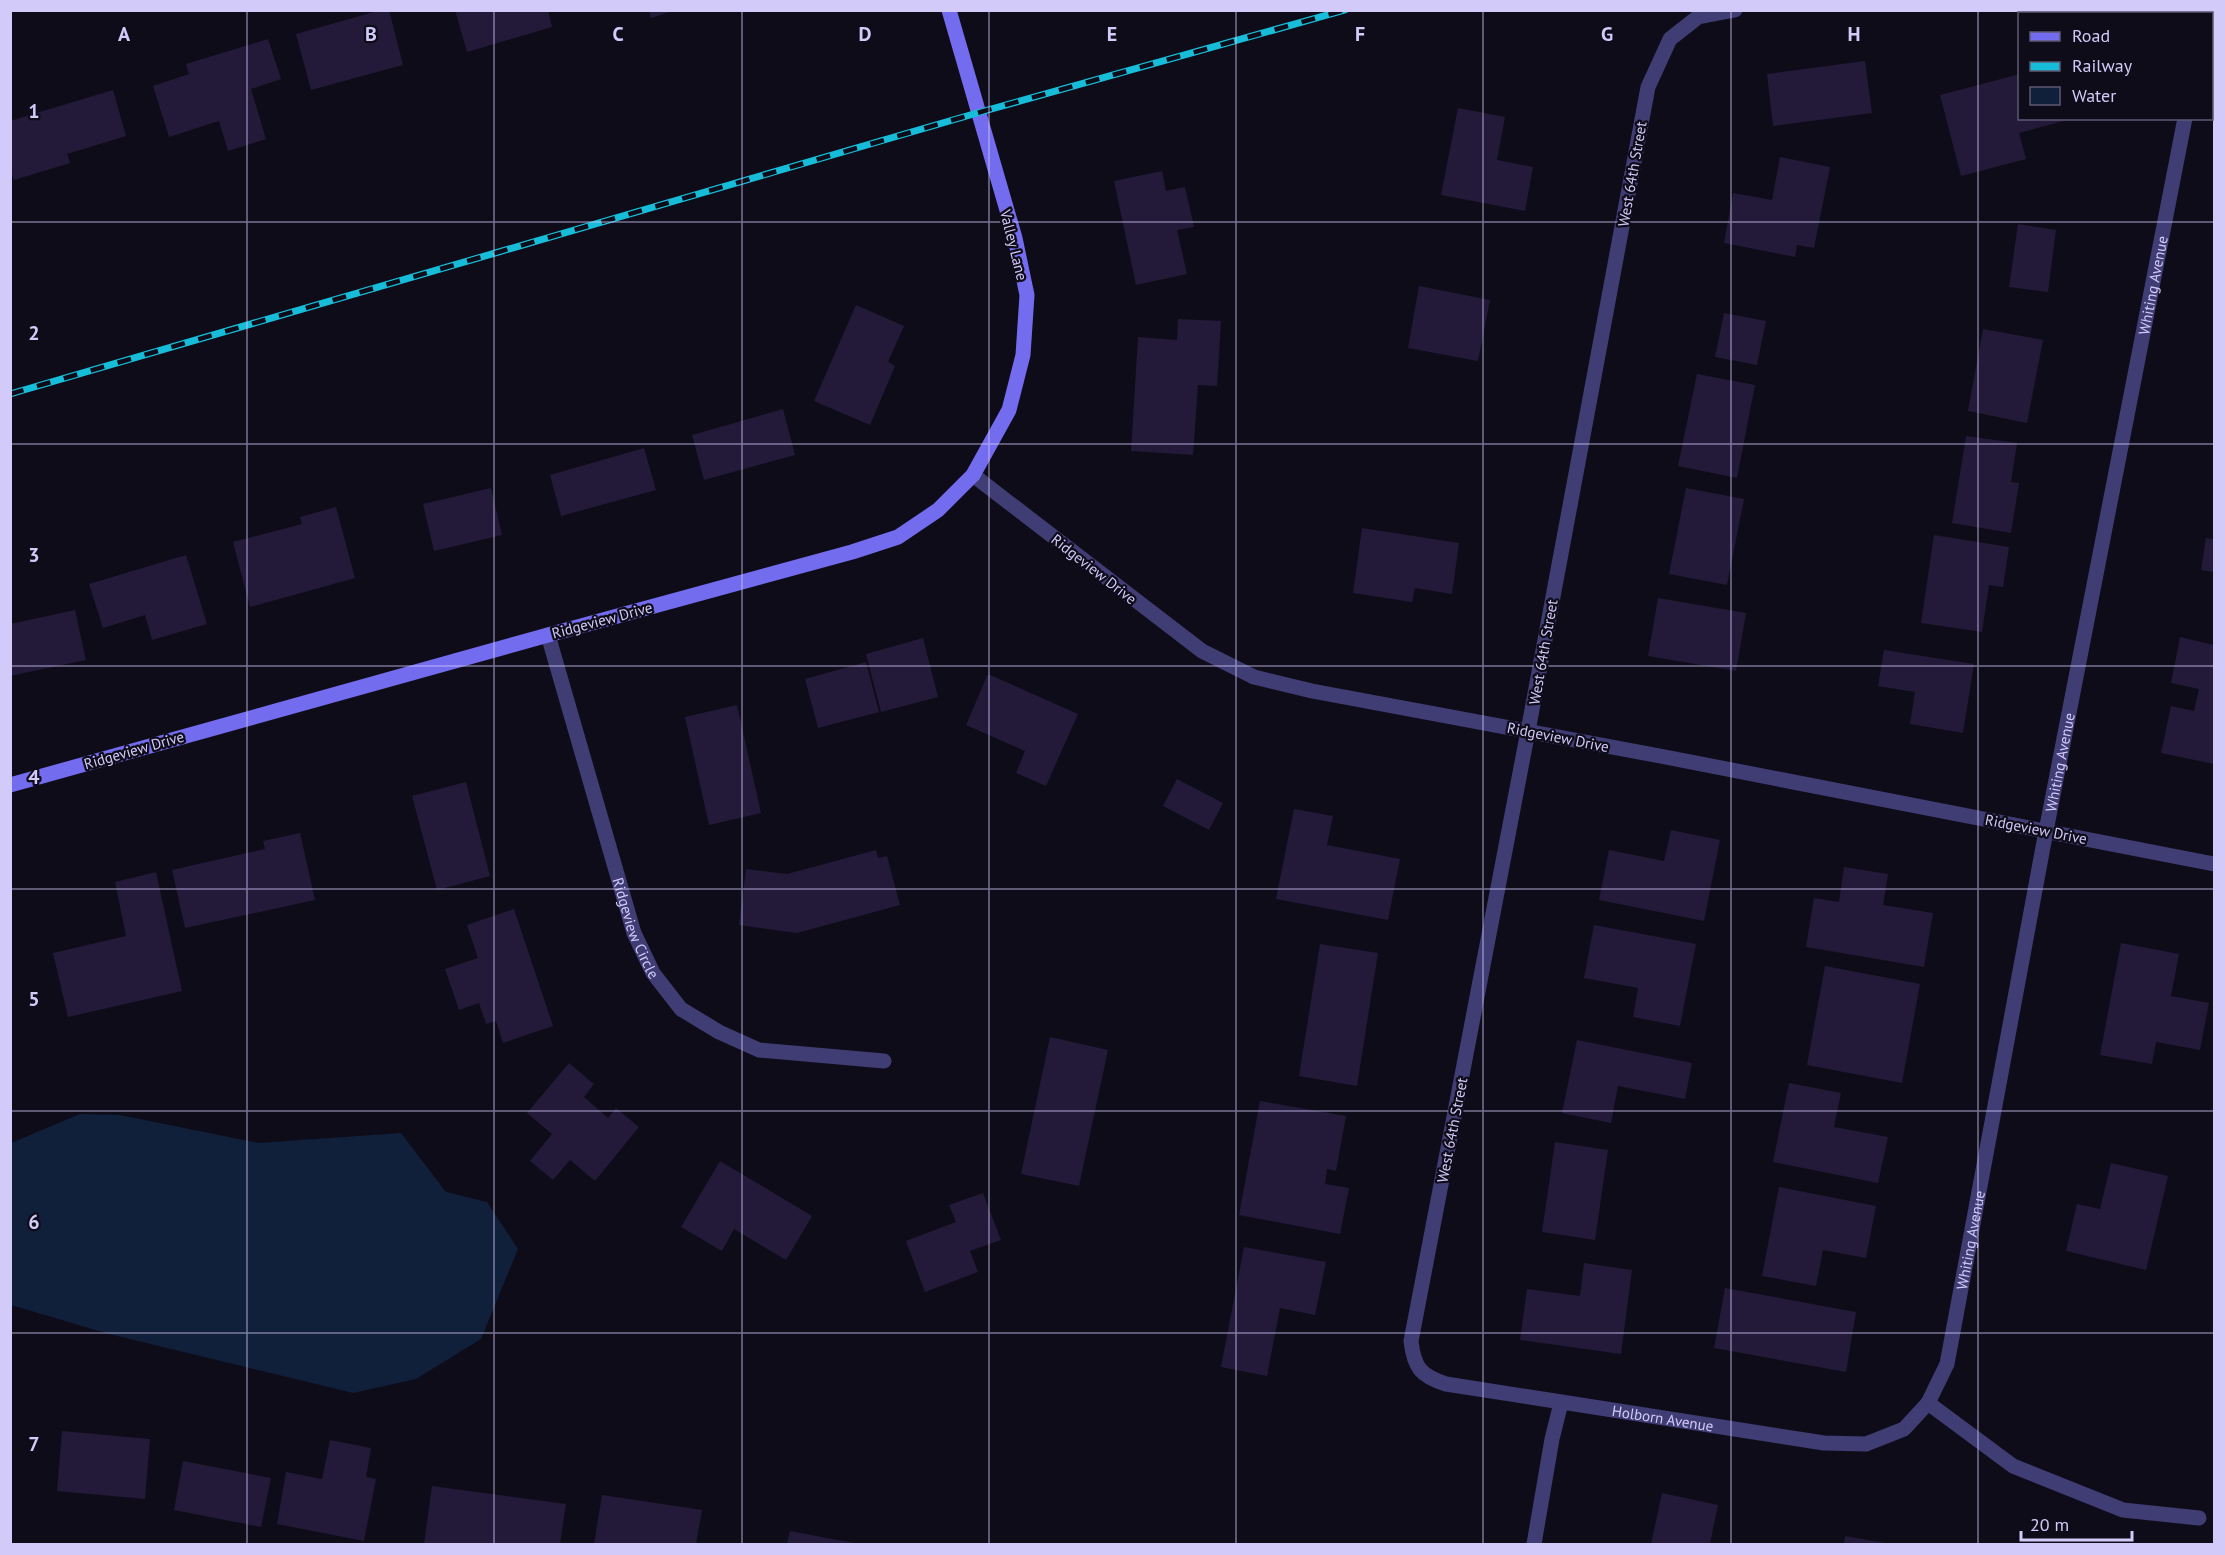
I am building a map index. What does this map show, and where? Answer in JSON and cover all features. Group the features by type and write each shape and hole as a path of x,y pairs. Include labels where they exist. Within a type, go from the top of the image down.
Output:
{"street":[{"name":"Valley Lane","path":"949,10 1015,238 1027,294 1023,355 1009,410 973,475"},
{"name":"West 64th Street","path":"1422,1373 1413,1358 1411,1341 1648,87 1670,39 1698,16 1735,10"},
{"name":"Whiting Avenue","path":"1904,1429 1928,1403 1947,1364 2046,831 2185,120"},
{"name":"Ridgeview Drive","path":"10,785 548,634 852,552 898,537 938,510 973,475 1194,645 1254,677 1312,691 2214,864"},
{"name":"Ridgeview Circle","path":"548,634 634,933 653,974 681,1009 719,1032 759,1050 884,1061"},
{"name":"Holborn Avenue","path":"1422,1373 1446,1384 1824,1443 1866,1444 1904,1429"},
{"path":"1534,1545 1552,1439 1561,1403"},
{"path":"1928,1403 2013,1466 2123,1510 2199,1518"}],"water":[{"path":"80,1114 120,1115 258,1143 401,1133 446,1192 487,1202 518,1249 481,1339 416,1379 353,1393 109,1334 11,1305 11,1143"}],"building":[{"path":"381,10 389,10 403,65 311,90 296,34"},
{"path":"455,10 548,10 552,27 467,52"},
{"path":"649,10 672,10 672,11 651,18"},
{"path":"268,39 281,79 251,89 266,139 228,151 219,121 169,137 153,86 189,74 186,64"},
{"path":"1865,61 1872,113 1773,126 1767,74"},
{"path":"2018,75 2018,120 2067,120 2019,133 2026,159 1961,176 1940,95"},
{"path":"113,90 126,136 67,154 70,163 14,180 10,168 10,121"},
{"path":"1458,108 1505,117 1497,160 1533,167 1525,211 1441,195"},
{"path":"1780,157 1830,167 1814,248 1797,245 1795,257 1724,243 1733,193 1772,200"},
{"path":"1162,171 1166,191 1185,187 1194,227 1177,230 1187,274 1136,285 1114,181"},
{"path":"2018,224 2056,230 2048,292 2009,287"},
{"path":"1419,286 1490,300 1478,361 1408,348"},
{"path":"856,305 904,326 888,362 895,366 870,425 814,401"},
{"path":"1724,313 1766,321 1757,365 1715,357"},
{"path":"1178,319 1221,321 1217,386 1198,385 1193,455 1131,451 1138,337 1177,340"},
{"path":"1983,329 2043,340 2027,423 1968,411"},
{"path":"1697,374 1755,385 1737,478 1678,466"},
{"path":"783,409 795,455 704,480 692,435"},
{"path":"1966,436 2017,443 2011,482 2019,483 2011,533 1952,523"},
{"path":"644,448 656,490 561,516 550,475"},
{"path":"491,488 502,535 434,551 423,504"},
{"path":"1686,488 1744,499 1727,585 1669,574"},
{"path":"336,507 355,578 250,607 233,542 302,524 300,517"},
{"path":"1362,528 1459,543 1452,594 1415,588 1412,602 1353,593"},
{"path":"1934,535 2009,547 2003,587 1989,585 1982,632 1921,623"},
{"path":"2206,538 2214,539 2214,572 2201,570"},
{"path":"186,555 207,624 152,640 145,615 103,628 89,584"},
{"path":"1658,598 1746,613 1736,671 1648,656"},
{"path":"75,610 86,660 10,676 10,624"},
{"path":"2180,637 2214,645 2214,764 2161,753 2171,706 2194,711 2199,689 2171,683"},
{"path":"923,638 938,697 881,712 866,654"},
{"path":"1884,650 1974,664 1963,733 1910,724 1915,692 1878,686"},
{"path":"866,662 879,712 818,728 805,679"},
{"path":"988,674 1078,714 1046,786 1016,773 1025,751 966,725"},
{"path":"737,705 761,813 709,825 685,717"},
{"path":"1177,779 1223,803 1209,830 1163,806"},
{"path":"466,782 490,876 437,890 412,796"},
{"path":"1294,809 1333,816 1327,845 1400,859 1388,920 1276,899"},
{"path":"1671,830 1720,840 1704,921 1599,900 1609,850 1664,861"},
{"path":"300,833 315,900 185,928 172,870 265,849 263,841"},
{"path":"876,850 878,858 887,856 900,905 797,933 739,925 746,869 787,874"},
{"path":"1844,867 1888,874 1883,905 1933,913 1924,967 1806,947 1814,898 1839,902"},
{"path":"156,872 182,991 68,1017 53,953 126,936 115,882"},
{"path":"514,909 553,1026 503,1043 496,1021 486,1024 479,1003 459,1010 445,969 478,958 467,925"},
{"path":"1594,925 1696,944 1680,1026 1633,1017 1638,988 1584,978"},
{"path":"2121,943 2179,954 2171,996 2209,1003 2200,1050 2156,1042 2152,1064 2100,1055"},
{"path":"1320,944 1378,953 1357,1086 1299,1076"},
{"path":"1825,966 1920,984 1902,1083 1807,1065"},
{"path":"1050,1037 1108,1050 1079,1186 1021,1174"},
{"path":"1577,1040 1692,1063 1685,1099 1618,1086 1611,1123 1562,1113"},
{"path":"569,1063 594,1084 584,1097 608,1118 616,1108 639,1127 595,1181 570,1160 553,1180 530,1161 552,1134 527,1113"},
{"path":"1789,1083 1841,1093 1834,1127 1888,1137 1878,1183 1773,1162"},
{"path":"1260,1101 1346,1116 1336,1171 1327,1169 1325,1184 1349,1188 1340,1234 1239,1215"},
{"path":"1555,1142 1608,1150 1595,1240 1542,1232"},
{"path":"720,1161 812,1216 786,1260 734,1229 722,1251 681,1227"},
{"path":"2111,1163 2168,1176 2146,1270 2066,1251 2077,1204 2100,1209"},
{"path":"1779,1187 1876,1206 1866,1258 1823,1250 1816,1286 1762,1276"},
{"path":"983,1193 1001,1240 970,1251 978,1272 925,1292 906,1241 956,1222 949,1205"},
{"path":"1244,1247 1326,1262 1315,1315 1280,1308 1267,1376 1221,1367"},
{"path":"1584,1263 1632,1270 1621,1354 1520,1340 1527,1289 1580,1296"},
{"path":"1725,1288 1856,1312 1846,1372 1714,1348"},
{"path":"62,1431 150,1439 145,1499 57,1491"},
{"path":"330,1440 371,1448 366,1477 376,1479 364,1541 277,1524 286,1472 322,1479"},
{"path":"183,1461 271,1478 261,1527 174,1510"},
{"path":"432,1486 566,1504 560,1544 424,1544"},
{"path":"1662,1493 1718,1505 1710,1544 1651,1544"},
{"path":"602,1495 702,1510 696,1544 594,1544"},
{"path":"790,1531 854,1543 787,1544"},
{"path":"1845,1536 1885,1543 1844,1544"}],"railway":[{"path":"10,394 977,113 1345,10"}]}
